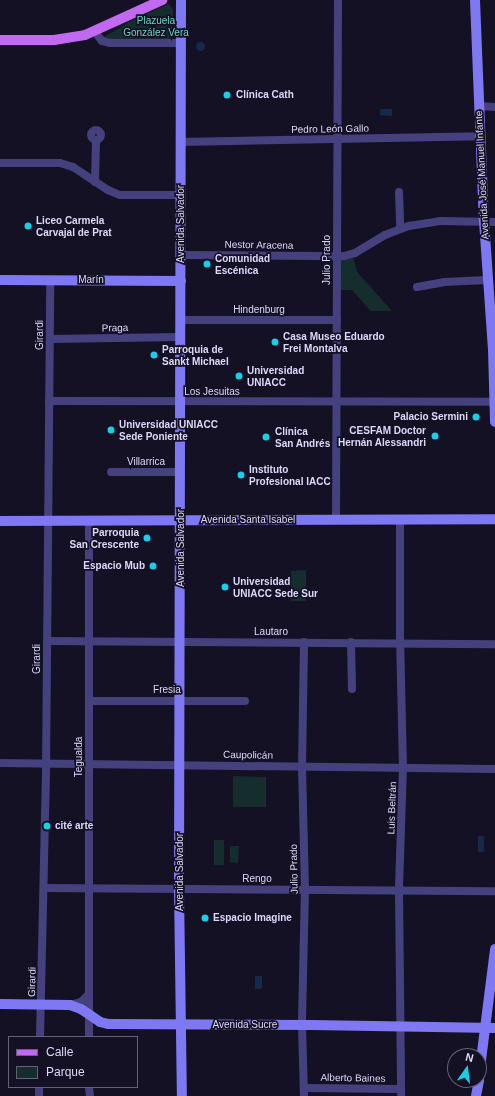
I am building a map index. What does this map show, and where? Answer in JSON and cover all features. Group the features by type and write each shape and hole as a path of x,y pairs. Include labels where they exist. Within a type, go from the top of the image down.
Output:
{"main road":[{"path":"0,40 54,40 74,38 95,32 162,0"},
{"name":"Avenida Salvador","path":"181,0 180,889 182,1096"},
{"name":"Avenida José Manuel Infante","path":"475,0 484,221 494,343 495,422"},
{"name":"Marín","path":"0,280 181,281"},
{"name":"Avenida Santa Isabel","path":"0,521 495,519"},
{"path":"485,1048 490,1028 495,950"},
{"name":"Avenida Sucre","path":"0,1004 70,1005 100,1022 108,1024 490,1028"}],"street":[{"name":"Julio Prado","path":"336,520 338,0"},
{"path":"95,32 102,41 110,43 181,43"},
{"path":"479,106 495,107"},
{"name":"Pedro León Gallo","path":"180,142 480,136"},
{"path":"95,182 96,140"},
{"path":"0,163 60,163 73,167 95,182 120,195 180,195"},
{"path":"399,192 400,228"},
{"name":"Nestor Aracena","path":"181,255 337,256 353,254 400,228 440,221 495,222"},
{"name":"Girardi","path":"40,1036 46,763 50,280"},
{"path":"417,287 444,282 488,280"},
{"name":"Hindenburg","path":"181,320 337,320"},
{"name":"Praga","path":"50,339 181,337"},
{"name":"Los Jesuitas","path":"49,401 495,402"},
{"name":"Villarrica","path":"111,472 180,472"},
{"name":"Luis Beltrán","path":"400,520 400,642 403,767 399,890 402,1027 401,1092"},
{"name":"Tegualda","path":"89,521 89,1036"},
{"name":"Lautaro","path":"47,641 400,642 495,644"},
{"name":"Julio Prado","path":"304,642 302,766 305,888 302,1025 304,1092"},
{"path":"351,642 352,689"},
{"name":"Fresia","path":"89,701 245,701"},
{"name":"Caupolicán","path":"0,763 495,769"},
{"name":"Rengo","path":"44,888 305,888 495,891"},
{"path":"70,1005 81,1002 89,994"},
{"name":"Alberto Baines","path":"304,1092 401,1092"}],"green space":[{"name":"Plazuela González Vera","path":"169,4 173,10 172,32 171,38 166,41 107,40 102,38 135,19"},
{"path":"353,256 357,272 392,311 371,311 352,290 339,290 340,258"},
{"path":"306,570 306,601 291,601 291,571"},
{"path":"233,776 266,777 266,807 233,807"},
{"path":"214,840 224,840 224,865 214,865"},
{"path":"230,846 239,846 238,863 230,862"}],"water":[{"path":"200,41 205,46 200,51 195,46"},
{"path":"380,109 392,109 392,116 380,115"},
{"path":"478,836 484,836 484,852 478,852"},
{"path":"255,976 262,976 262,989 255,989"}],"place":[{"name":"Clínica Cath","path":"227,95"},
{"name":"Liceo Carmela Carvajal de Prat","path":"28,226"},
{"name":"Comunidad Escénica","path":"207,264"},
{"name":"Casa Museo Eduardo Frei Montalva","path":"275,342"},
{"name":"Parroquia de Sankt Michael","path":"154,355"},
{"name":"Universidad UNIACC","path":"239,376"},
{"name":"Palacio Sermini","path":"476,417"},
{"name":"Universidad UNIACC Sede Poniente","path":"111,430"},
{"name":"CESFAM Doctor Hernán Alessandri","path":"435,436"},
{"name":"Clínica San Andrés","path":"266,437"},
{"name":"Instituto Profesional IACC","path":"241,475"},
{"name":"Parroquia San Crescente","path":"147,538"},
{"name":"Espacio Mub","path":"153,566"},
{"name":"Universidad UNIACC Sede Sur","path":"225,587"},
{"name":"cité arte","path":"47,826"},
{"name":"Espacio Imagine","path":"205,918"}]}
